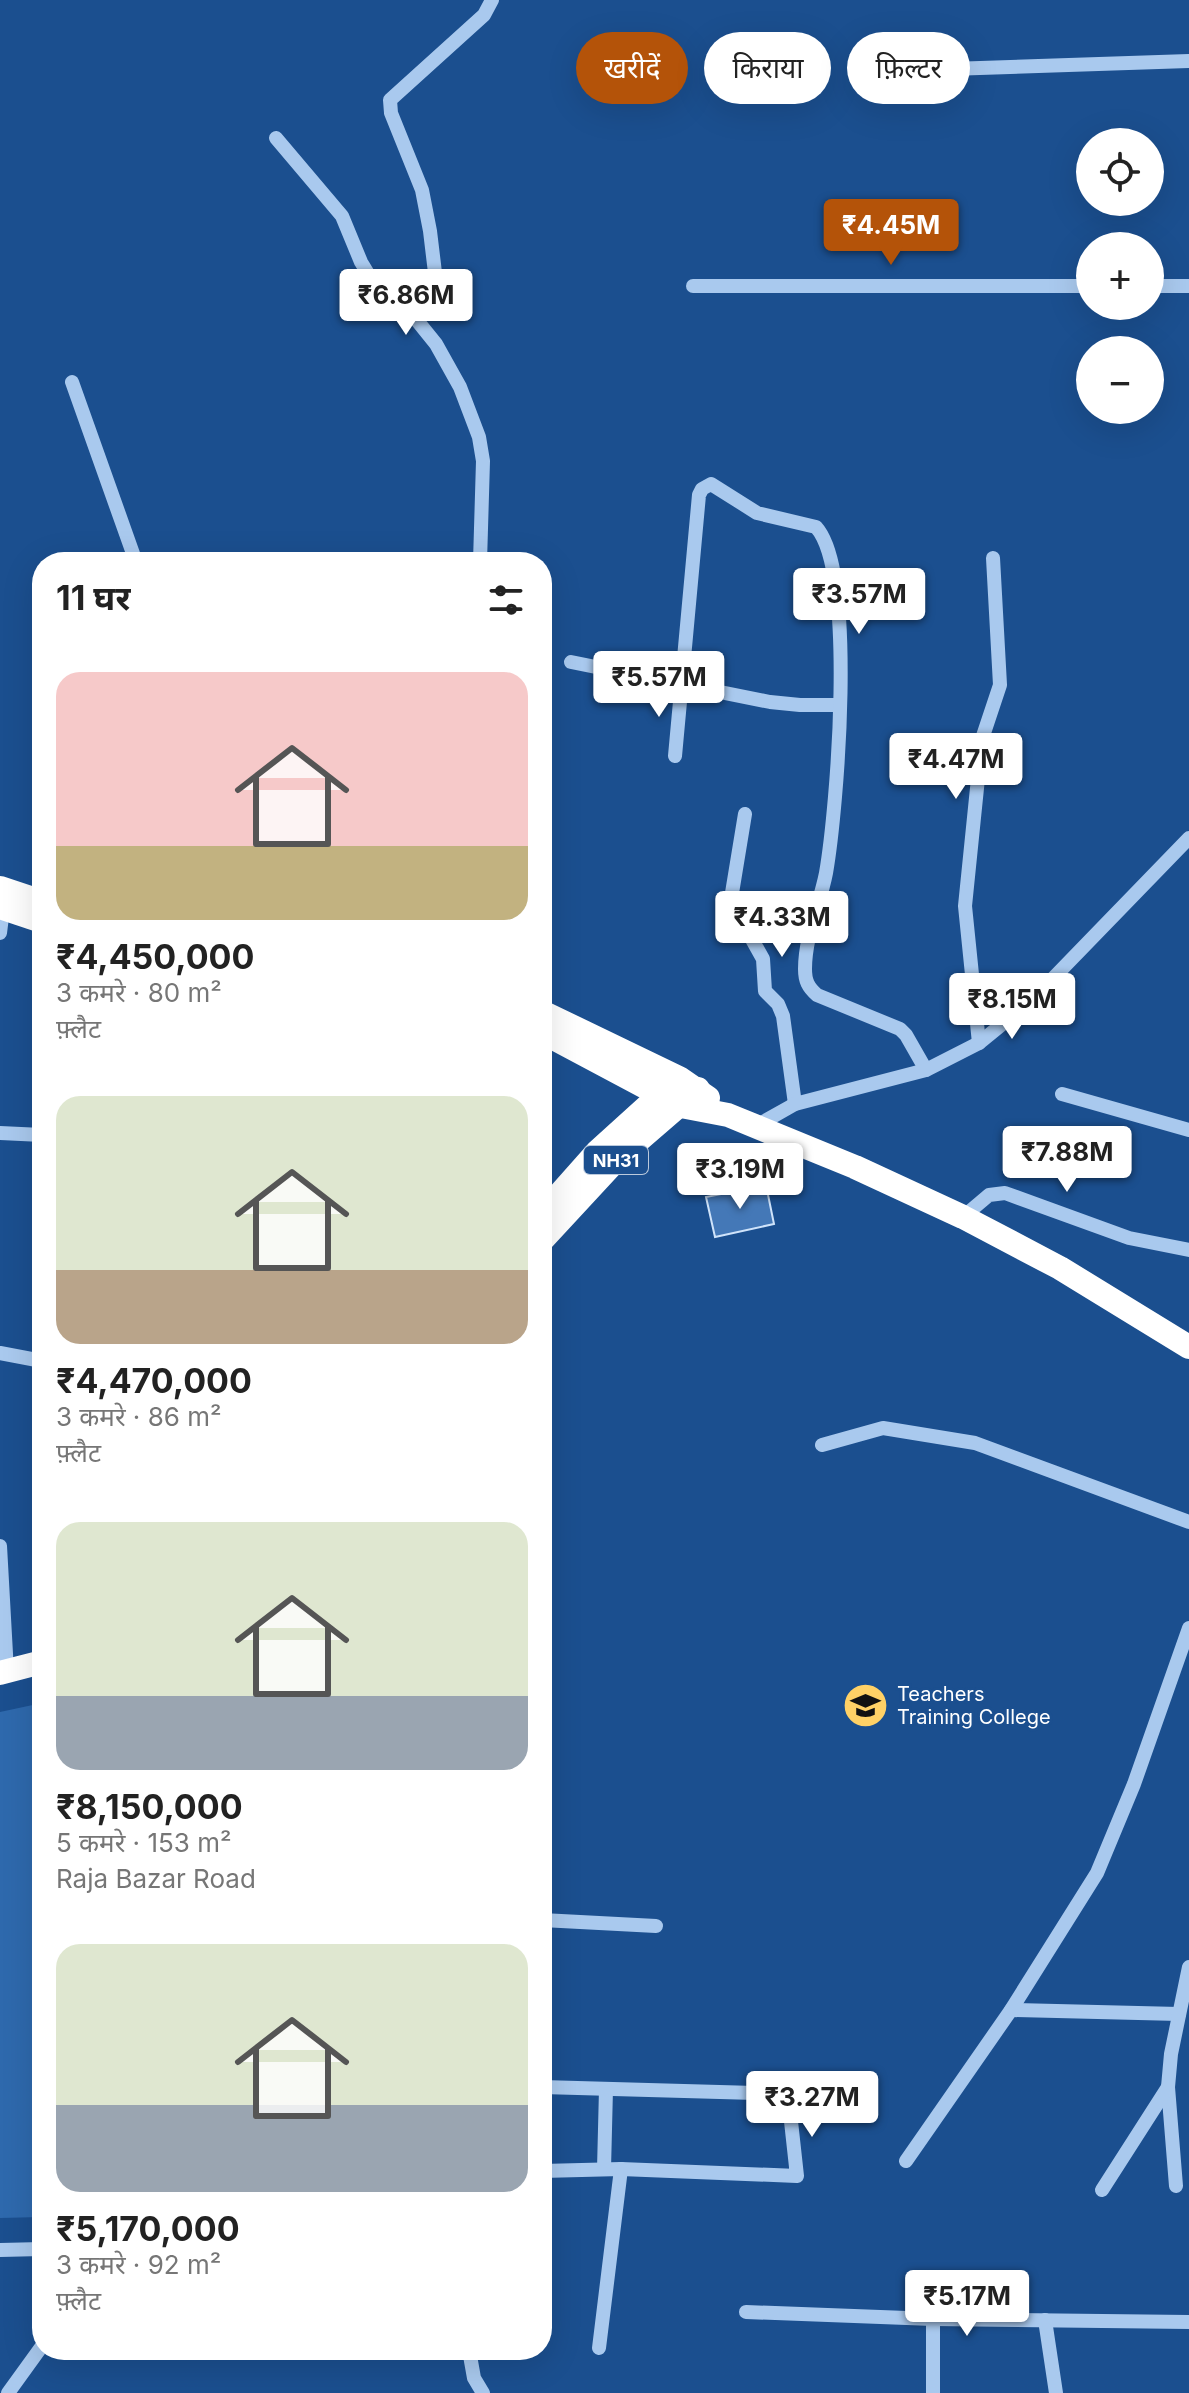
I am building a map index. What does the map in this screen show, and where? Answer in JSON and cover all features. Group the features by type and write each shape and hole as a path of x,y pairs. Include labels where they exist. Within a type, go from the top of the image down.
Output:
{"highway":[{"path":"1,901 32,902"},
{"path":"1,901 32,916"},
{"path":"552,1018 680,1092"},
{"path":"552,1036 963,1217 1060,1268 1189,1347"},
{"name":"NH31","path":"552,1203 597,1152 680,1092"},
{"name":"NH31","path":"552,1229 680,1092"},
{"path":"3,1673 32,1665"}],"street":[{"path":"411,313 435,292 436,281 422,190 389,109 390,100 484,15 492,0"},
{"path":"970,68 1189,61"},
{"path":"276,138 342,216 373,282 411,313 450,366 469,407 483,461 480,552"},
{"path":"693,286 1076,286"},
{"path":"1164,286 1189,286"},
{"path":"72,382 132,552"},
{"path":"675,756 699,495 711,484 757,513 807,523 821,533 835,582 839,613 839,752 833,832 826,876 806,956 806,980 817,995 900,1029 926,1070"},
{"path":"979,1043 965,906 982,739 1000,685 993,558"},
{"path":"571,662 770,702 839,705"},
{"path":"745,814 733,901 763,959 765,991 781,1009 795,1104"},
{"path":"756,1126 795,1104 926,1070 979,1043 1032,1000 1189,838"},
{"path":"0,933 1,901"},
{"path":"1062,1094 1189,1130"},
{"path":"0,1133 32,1135"},
{"path":"963,1217 989,1195 1005,1193 1129,1238 1189,1250"},
{"path":"0,1353 32,1359"},
{"path":"822,1445 883,1428 975,1443 1189,1522"},
{"path":"0,1546 3,1673"},
{"path":"906,2161 1011,2010 1097,1873 1134,1784 1189,1628"},
{"path":"552,1921 656,1926"},
{"path":"1176,2186 1168,2087 1171,2054 1189,1967"},
{"path":"1011,2010 1179,2014"},
{"path":"552,2087 788,2094 797,2176 621,2169 552,2171"},
{"path":"1102,2190 1168,2087"},
{"path":"604,2169 606,2089"},
{"path":"599,2348 621,2169"},
{"path":"0,2250 32,2249"},
{"path":"746,2312 933,2319 1189,2322"},
{"path":"933,2319 933,2393"},
{"path":"1045,2320 1056,2393"},
{"path":"8,2393 32,2360"},
{"path":"471,2360 474,2378 483,2393"}],"shaded area":[{"path":"32,1705 32,2217 0,2218 0,1712"}],"building":[{"path":"766,1185 774,1224 715,1237 706,1197"}],"place":[{"name":"Teachers Training College","path":"866,1706"}]}
